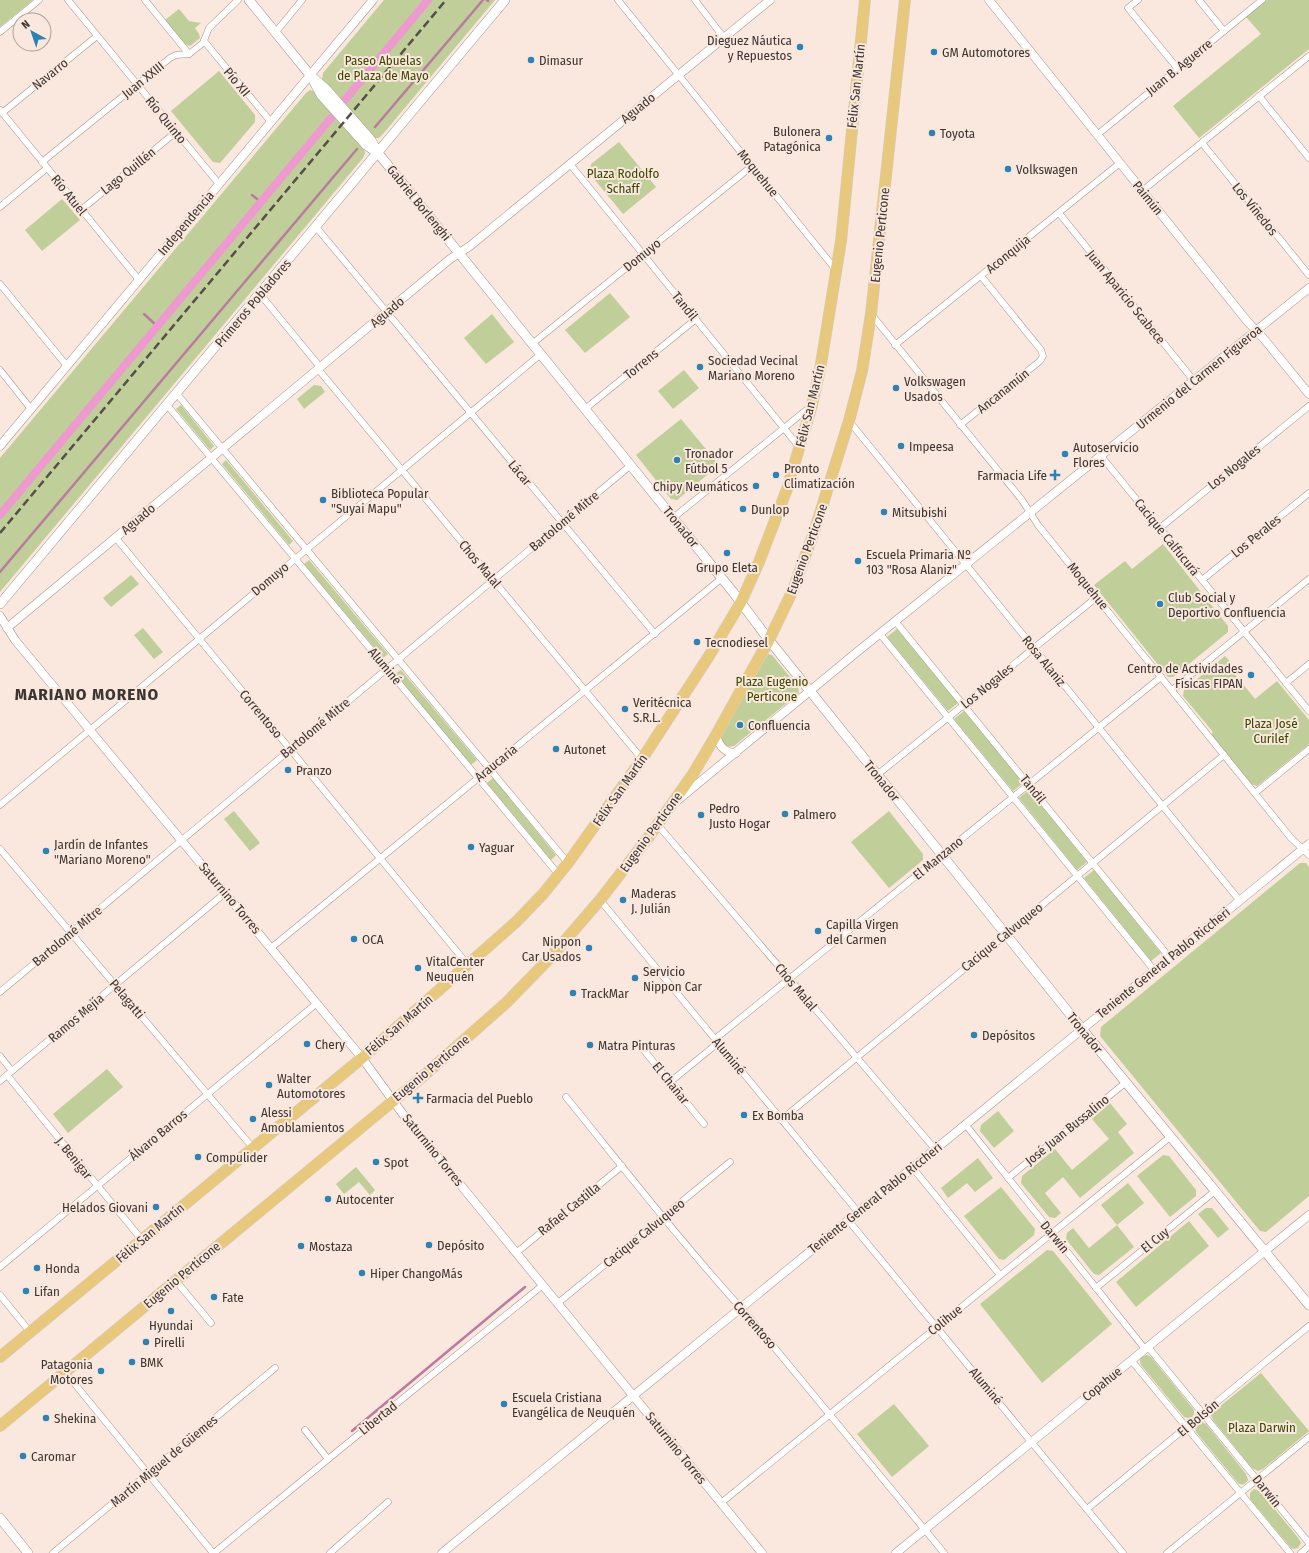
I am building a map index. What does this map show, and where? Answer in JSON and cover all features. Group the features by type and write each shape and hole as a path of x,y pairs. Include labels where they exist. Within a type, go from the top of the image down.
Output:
{"highway":[{"name":"Félix San Martín","path":"0,1357 362,1058 516,922 568,864 642,759 709,656 741,602 771,532 800,448 812,405 821,364 842,236 865,0"},
{"name":"Eugenio Perticone","path":"0,1426 440,1062 506,1003 550,958 600,900 693,774 769,640 793,590 829,488 849,421 862,371 871,314 905,0"}],"main road":[{"name":"Gabriel Borlenghi","path":"249,0 310,75 326,89 371,140 378,153 459,253"},
{"name":"Primeros Pobladores","path":"0,604 505,0"},
{"name":"Tronador","path":"459,253 722,578 769,640 1005,934 1170,1137 1309,1304"},
{"path":"0,1518 28,1553"}],"street":[{"path":"0,32 39,0"},
{"name":"Río Quinto","path":"68,0 219,184"},
{"path":"145,0 189,54"},
{"name":"Juan XXIII","path":"42,162 173,57 189,54 204,41 208,28 238,0"},
{"path":"275,33 302,0"},
{"name":"Independencia","path":"0,446 373,0"},
{"name":"Moquehue","path":"618,0 836,270"},
{"path":"695,0 724,38"},
{"name":"Aguado","path":"7,628 450,259 470,246 770,0"},
{"name":"Paimún","path":"989,0 1142,191 1309,394"},
{"path":"1138,0 1128,8 1178,69"},
{"path":"1199,0 1224,31"},
{"name":"Juan B. Aguerre","path":"1097,135 1262,0"},
{"name":"Navarro","path":"1,111 97,36"},
{"name":"Pío XII","path":"204,41 271,122"},
{"path":"1142,191 1309,56"},
{"path":"1259,96 1309,158"},
{"name":"Río Atuel","path":"1,111 139,280"},
{"name":"Lago Quillén","path":"81,210 176,132"},
{"name":"Los Viñedos","path":"1202,142 1309,275"},
{"name":"Aconquija","path":"896,345 1120,163"},
{"name":"Tandil","path":"570,164 800,448"},
{"name":"Domuyo","path":"532,344 752,166"},
{"path":"0,207 47,168"},
{"name":"Juan Aparicio Scabece","path":"1058,213 1194,381"},
{"path":"316,227 386,312"},
{"name":"Ancanamún","path":"960,425 1040,361 1043,356 1041,350 981,276"},
{"path":"0,284 67,366"},
{"name":"Urmenio del Carmen Figueroa","path":"670,807 1030,512 1309,288"},
{"path":"260,294 319,368"},
{"name":"Lácar","path":"386,312 655,634"},
{"name":"Moquehue","path":"871,314 1022,500 1038,524 1291,838 1306,846 1309,855"},
{"name":"Torrens","path":"585,409 696,319"},
{"name":"Domuyo","path":"0,804 541,354"},
{"name":"Chos Malal","path":"319,368 642,759"},
{"path":"0,370 31,409"},
{"name":"Aluminé","path":"176,394 568,864"},
{"name":"Aluminé","path":"167,405 559,875"},
{"path":"673,518 812,405"},
{"name":"Los Nogales","path":"1160,528 1309,406"},
{"name":"Rosa Alaniz","path":"849,421 1240,901"},
{"name":"Cacique Calfucurá","path":"1101,456 1309,711"},
{"name":"Bartolomé Mitre","path":"0,992 630,465"},
{"name":"Los Perales","path":"1202,580 1309,493"},
{"name":"Correntoso","path":"116,538 468,965"},
{"name":"Araucaria","path":"271,948 722,578"},
{"path":"1172,690 1309,579"},
{"name":"Los Nogales","path":"877,775 1097,597"},
{"name":"Saturnino Torres","path":"0,616 15,640 317,1003 362,1058 393,1101 762,1553"},
{"name":"Tandil","path":"896,621 1170,958"},
{"name":"Tandil","path":"880,634 1154,970"},
{"path":"1286,683 1309,664"},
{"name":"El Manzano","path":"670,1082 789,978 1162,677"},
{"path":"716,735 719,744 723,749 736,753"},
{"path":"1255,793 1309,749"},
{"name":"Cacique Calvuqueo","path":"781,1120 1224,755"},
{"name":"Chos Malal","path":"657,824 935,1149"},
{"name":"Teniente General Pablo Riccheri","path":"442,1553 1306,846"},
{"name":"Pelagatti","path":"0,849 253,1148"},
{"name":"Ramos Mejía","path":"0,1081 225,893"},
{"name":"Aluminé","path":"600,900 858,1212"},
{"name":"Álvaro Barros","path":"0,1267 317,1003"},
{"name":"El Chañar","path":"638,1043 704,1124"},
{"path":"0,1056 12,1071"},
{"name":"J. Benigar","path":"7,1076 142,1240"},
{"name":"José Juan Bussalino","path":"1008,1178 1125,1082"},
{"name":"Correntoso","path":"566,1097 944,1553"},
{"name":"Darwin","path":"965,1124 1096,1288 1203,1414 1309,1543"},
{"name":"Colihue","path":"721,1503 1170,1137"},
{"name":"Cacique Calvuqueo","path":"558,1303 730,1162"},
{"name":"Rafael Castilla","path":"516,1253 622,1166"},
{"path":"912,1168 1000,1275"},
{"name":"El Cuy","path":"1096,1288 1215,1191"},
{"name":"Copahue","path":"896,1553 1309,1215"},
{"name":"Aluminé","path":"848,1220 1123,1553"},
{"path":"176,1281 211,1323"},
{"name":"Libertad","path":"214,1553 543,1285"},
{"path":"0,1295 30,1332"},
{"name":"El Bolsón","path":"1087,1510 1309,1326"},
{"name":"Darwin","path":"1131,1360 1290,1553"},
{"name":"Martín Miguel de Güemes","path":"53,1553 275,1368"},
{"path":"65,1372 214,1553"},
{"path":"305,1430 328,1459"},
{"path":"1167,1553 1309,1437"},
{"path":"330,1553 388,1502"},
{"path":"1301,1553 1309,1546"}],"green space":[{"path":"0,0 33,0 18,12 12,12 12,17 0,27"},
{"name":"Paseo Abuelas de Plaza de Mayo","path":"384,0 495,0 383,134 379,138 375,138 322,80 323,73"},
{"path":"1267,0 1309,0 1309,49 1199,138 1173,106 1261,34 1246,17"},
{"path":"179,9 189,21 201,23 195,28 200,38 190,46 185,44 165,20"},
{"path":"219,71 255,115 255,122 220,163 213,162 171,111"},
{"name":"Paseo Abuelas de Plaza de Mayo","path":"310,90 315,92 364,149 365,153 363,158 0,592 0,458"},
{"name":"Plaza Rodolfo Schaff","path":"619,142 656,187 623,214 590,174 591,164"},
{"path":"62,199 80,220 42,251 25,230"},
{"path":"610,293 630,317 585,353 565,330"},
{"path":"492,314 514,342 486,364 464,338"},
{"path":"684,370 699,388 673,409 658,391"},
{"path":"314,385 321,386 325,392 304,409 297,399"},
{"path":"181,405 214,446 210,450 176,409"},
{"name":"Tronador Fútbol 5","path":"681,419 719,465 677,500 671,499 636,455"},
{"path":"226,460 293,541 289,545 222,464"},
{"name":"Club Social y Deportivo Confluencia","path":"1163,544 1228,626 1228,632 1173,677 1168,677 1094,585 1125,561 1132,569"},
{"path":"309,560 388,654 383,658 304,564"},
{"path":"131,575 139,584 111,607 103,598"},
{"path":"143,628 163,652 154,659 134,635"},
{"path":"897,629 958,703 948,711 887,637"},
{"name":"Plaza Eugenio Perticone","path":"768,654 772,655 798,687 799,693 734,746 727,747 721,737"},
{"name":"Plaza José Curilef","path":"1225,656 1232,664 1229,667 1255,699 1277,681 1309,720 1309,744 1257,786 1251,784 1211,735 1213,732 1183,696 1184,690"},
{"path":"401,670 477,760 471,765 395,674"},
{"path":"964,711 1023,783 1013,791 954,719"},
{"path":"493,778 556,855 551,860 487,783"},
{"path":"1029,790 1087,862 1077,870 1019,798"},
{"path":"234,811 260,843 250,851 224,819"},
{"path":"889,811 923,854 923,860 889,888 851,842"},
{"path":"1300,863 1306,863 1309,867 1309,1196 1266,1232 1260,1231 1100,1036 1101,1027"},
{"path":"1094,870 1161,953 1151,961 1084,878"},
{"path":"107,1069 123,1087 68,1133 53,1114"},
{"path":"1110,1103 1127,1124 1118,1132 1134,1153 1080,1198 1063,1177 1045,1193 1061,1213 1055,1218 1049,1217 1021,1183 1022,1176 1055,1149 1072,1170 1109,1139 1092,1119"},
{"path":"998,1111 1014,1131 994,1148 980,1131 981,1125"},
{"path":"1163,1155 1169,1156 1196,1190 1196,1196 1170,1217 1137,1176"},
{"path":"978,1158 993,1178 975,1192 967,1183 948,1198 941,1188"},
{"path":"356,1167 375,1190 370,1195 359,1182 344,1194 336,1184"},
{"path":"1128,1183 1144,1203 1117,1225 1101,1205"},
{"path":"1001,1187 1035,1229 1034,1235 1004,1260 999,1259 964,1216"},
{"path":"1206,1208 1212,1208 1229,1229 1218,1238 1198,1214"},
{"path":"1189,1221 1209,1246 1136,1307 1116,1282"},
{"path":"1117,1225 1134,1247 1099,1275 1094,1274 1066,1239 1067,1233 1073,1228 1089,1248"},
{"path":"1047,1250 1053,1251 1112,1324 1042,1383 980,1304"},
{"path":"1147,1355 1151,1357 1194,1410 1192,1417 1184,1417 1141,1365 1141,1357"},
{"name":"Plaza Darwin","path":"1261,1373 1309,1431 1263,1469 1258,1471 1252,1468 1213,1420 1211,1415"},
{"path":"894,1404 929,1446 892,1477 857,1434"},
{"path":"1200,1422 1206,1424 1246,1474 1248,1480 1245,1483 1238,1483 1196,1432 1195,1426"},
{"path":"1254,1489 1260,1491 1299,1539 1301,1543 1298,1548 1291,1548 1250,1499 1250,1493"}],"waterway":[{"path":"345,100 428,0"},
{"path":"375,127 483,0"},
{"path":"0,515 331,118"},
{"path":"0,572 357,149"},
{"path":"252,195 261,202"},
{"path":"144,314 157,326"},
{"path":"352,1431 525,1287"}],"railway":[{"path":"0,533 446,0"}],"place":[{"name":"Dieguez Náutica y Repuestos","path":"800,47"},
{"name":"GM Automotores","path":"934,52"},
{"name":"Dimasur","path":"531,60"},
{"name":"Toyota","path":"932,133"},
{"name":"Bulonera Patagónica","path":"829,138"},
{"name":"Volkswagen","path":"1008,169"},
{"name":"Sociedad Vecinal Mariano Moreno","path":"700,367"},
{"name":"Volkswagen Usados","path":"896,388"},
{"name":"Impeesa","path":"901,446"},
{"name":"Autoservicio Flores","path":"1065,454"},
{"name":"Tronador Fútbol 5","path":"677,460"},
{"name":"Pronto Climatización","path":"776,475"},
{"name":"Farmacia Life","path":"1055,475"},
{"name":"Chipy Neumáticos","path":"756,486"},
{"name":"Biblioteca Popular \"Suyai Mapu\"","path":"323,500"},
{"name":"Dunlop","path":"743,509"},
{"name":"Mitsubishi","path":"884,512"},
{"name":"Grupo Eleta","path":"727,553"},
{"name":"Escuela Primaria Nº 103 \"Rosa Alaniz\"","path":"858,561"},
{"name":"Club Social y Deportivo Confluencia","path":"1160,604"},
{"name":"Tecnodiesel","path":"697,642"},
{"name":"Centro de Actividades Físicas FIPAN","path":"1251,675"},
{"name":"Veritécnica S.R.L.","path":"625,709"},
{"name":"Confluencia","path":"740,725"},
{"name":"Autonet","path":"556,749"},
{"name":"Pranzo","path":"288,770"},
{"name":"Palmero","path":"785,814"},
{"name":"Pedro Justo Hogar","path":"701,815"},
{"name":"Yaguar","path":"471,847"},
{"name":"Jardín de Infantes \"Mariano Moreno\"","path":"46,851"},
{"name":"Maderas J. Julián","path":"623,900"},
{"name":"Capilla Virgen del Carmen","path":"818,931"},
{"name":"OCA","path":"354,939"},
{"name":"Nippon Car Usados","path":"589,948"},
{"name":"VitalCenter Neuquén","path":"418,968"},
{"name":"Servicio Nippon Car","path":"635,978"},
{"name":"TrackMar","path":"573,993"},
{"name":"Depósitos","path":"974,1035"},
{"name":"Chery","path":"307,1044"},
{"name":"Matra Pinturas","path":"590,1045"},
{"name":"Walter Automotores","path":"269,1085"},
{"name":"Farmacia del Pueblo","path":"418,1098"},
{"name":"Ex Bomba","path":"744,1115"},
{"name":"Alessi Amoblamientos","path":"253,1119"},
{"name":"Compulider","path":"198,1157"},
{"name":"Spot","path":"376,1162"},
{"name":"Autocenter","path":"328,1199"},
{"name":"Helados Giovani","path":"156,1207"},
{"name":"Depósito","path":"429,1245"},
{"name":"Mostaza","path":"301,1246"},
{"name":"Honda","path":"37,1268"},
{"name":"Hiper ChangoMás","path":"362,1273"},
{"name":"Lifan","path":"26,1291"},
{"name":"Fate","path":"214,1297"},
{"name":"Hyundai","path":"171,1311"},
{"name":"Pirelli","path":"146,1342"},
{"name":"BMK","path":"132,1362"},
{"name":"Patagonia Motores","path":"101,1371"},
{"name":"Escuela Cristiana Evangélica de Neuquén","path":"504,1404"},
{"name":"Shekina","path":"46,1418"},
{"name":"Caromar","path":"23,1456"}],"district":[{"name":"MARIANO MORENO","path":"87,694"}]}
